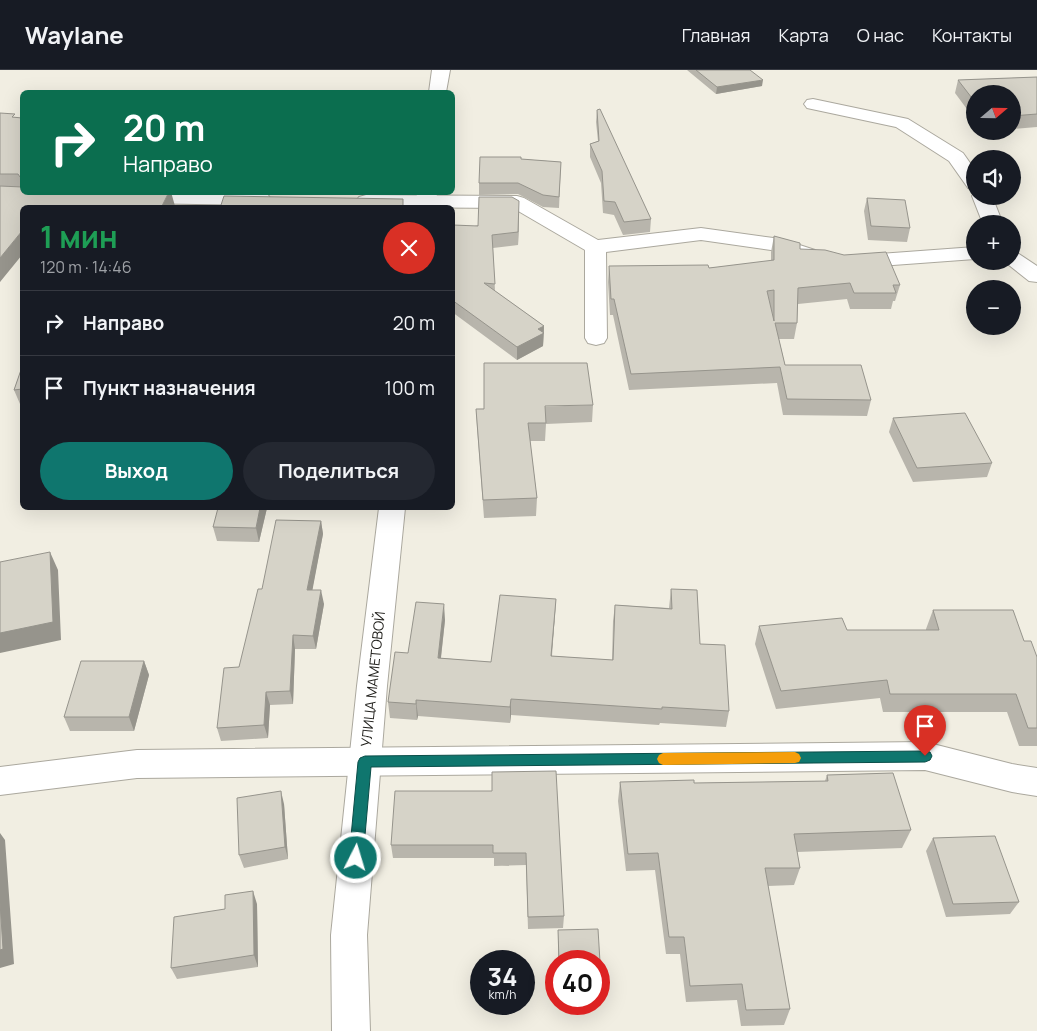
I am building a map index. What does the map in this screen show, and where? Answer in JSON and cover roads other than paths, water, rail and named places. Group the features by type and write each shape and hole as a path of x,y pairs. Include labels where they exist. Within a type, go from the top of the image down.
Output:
{"street":[{"path":"438,90 441,70"},
{"path":"813,104 902,123 956,157 966,171"},
{"path":"119,196 277,200"},
{"path":"347,201 517,202 595,247 701,234 781,245 840,263 966,254"},
{"path":"595,247 596,338"},
{"path":"1021,264 1037,276"},
{"name":"УЛИЦА МАМЕТОВОЙ","path":"351,1031 349,935 392,510"},
{"path":"0,781 137,764 925,756 1012,778 1037,782"}]}
